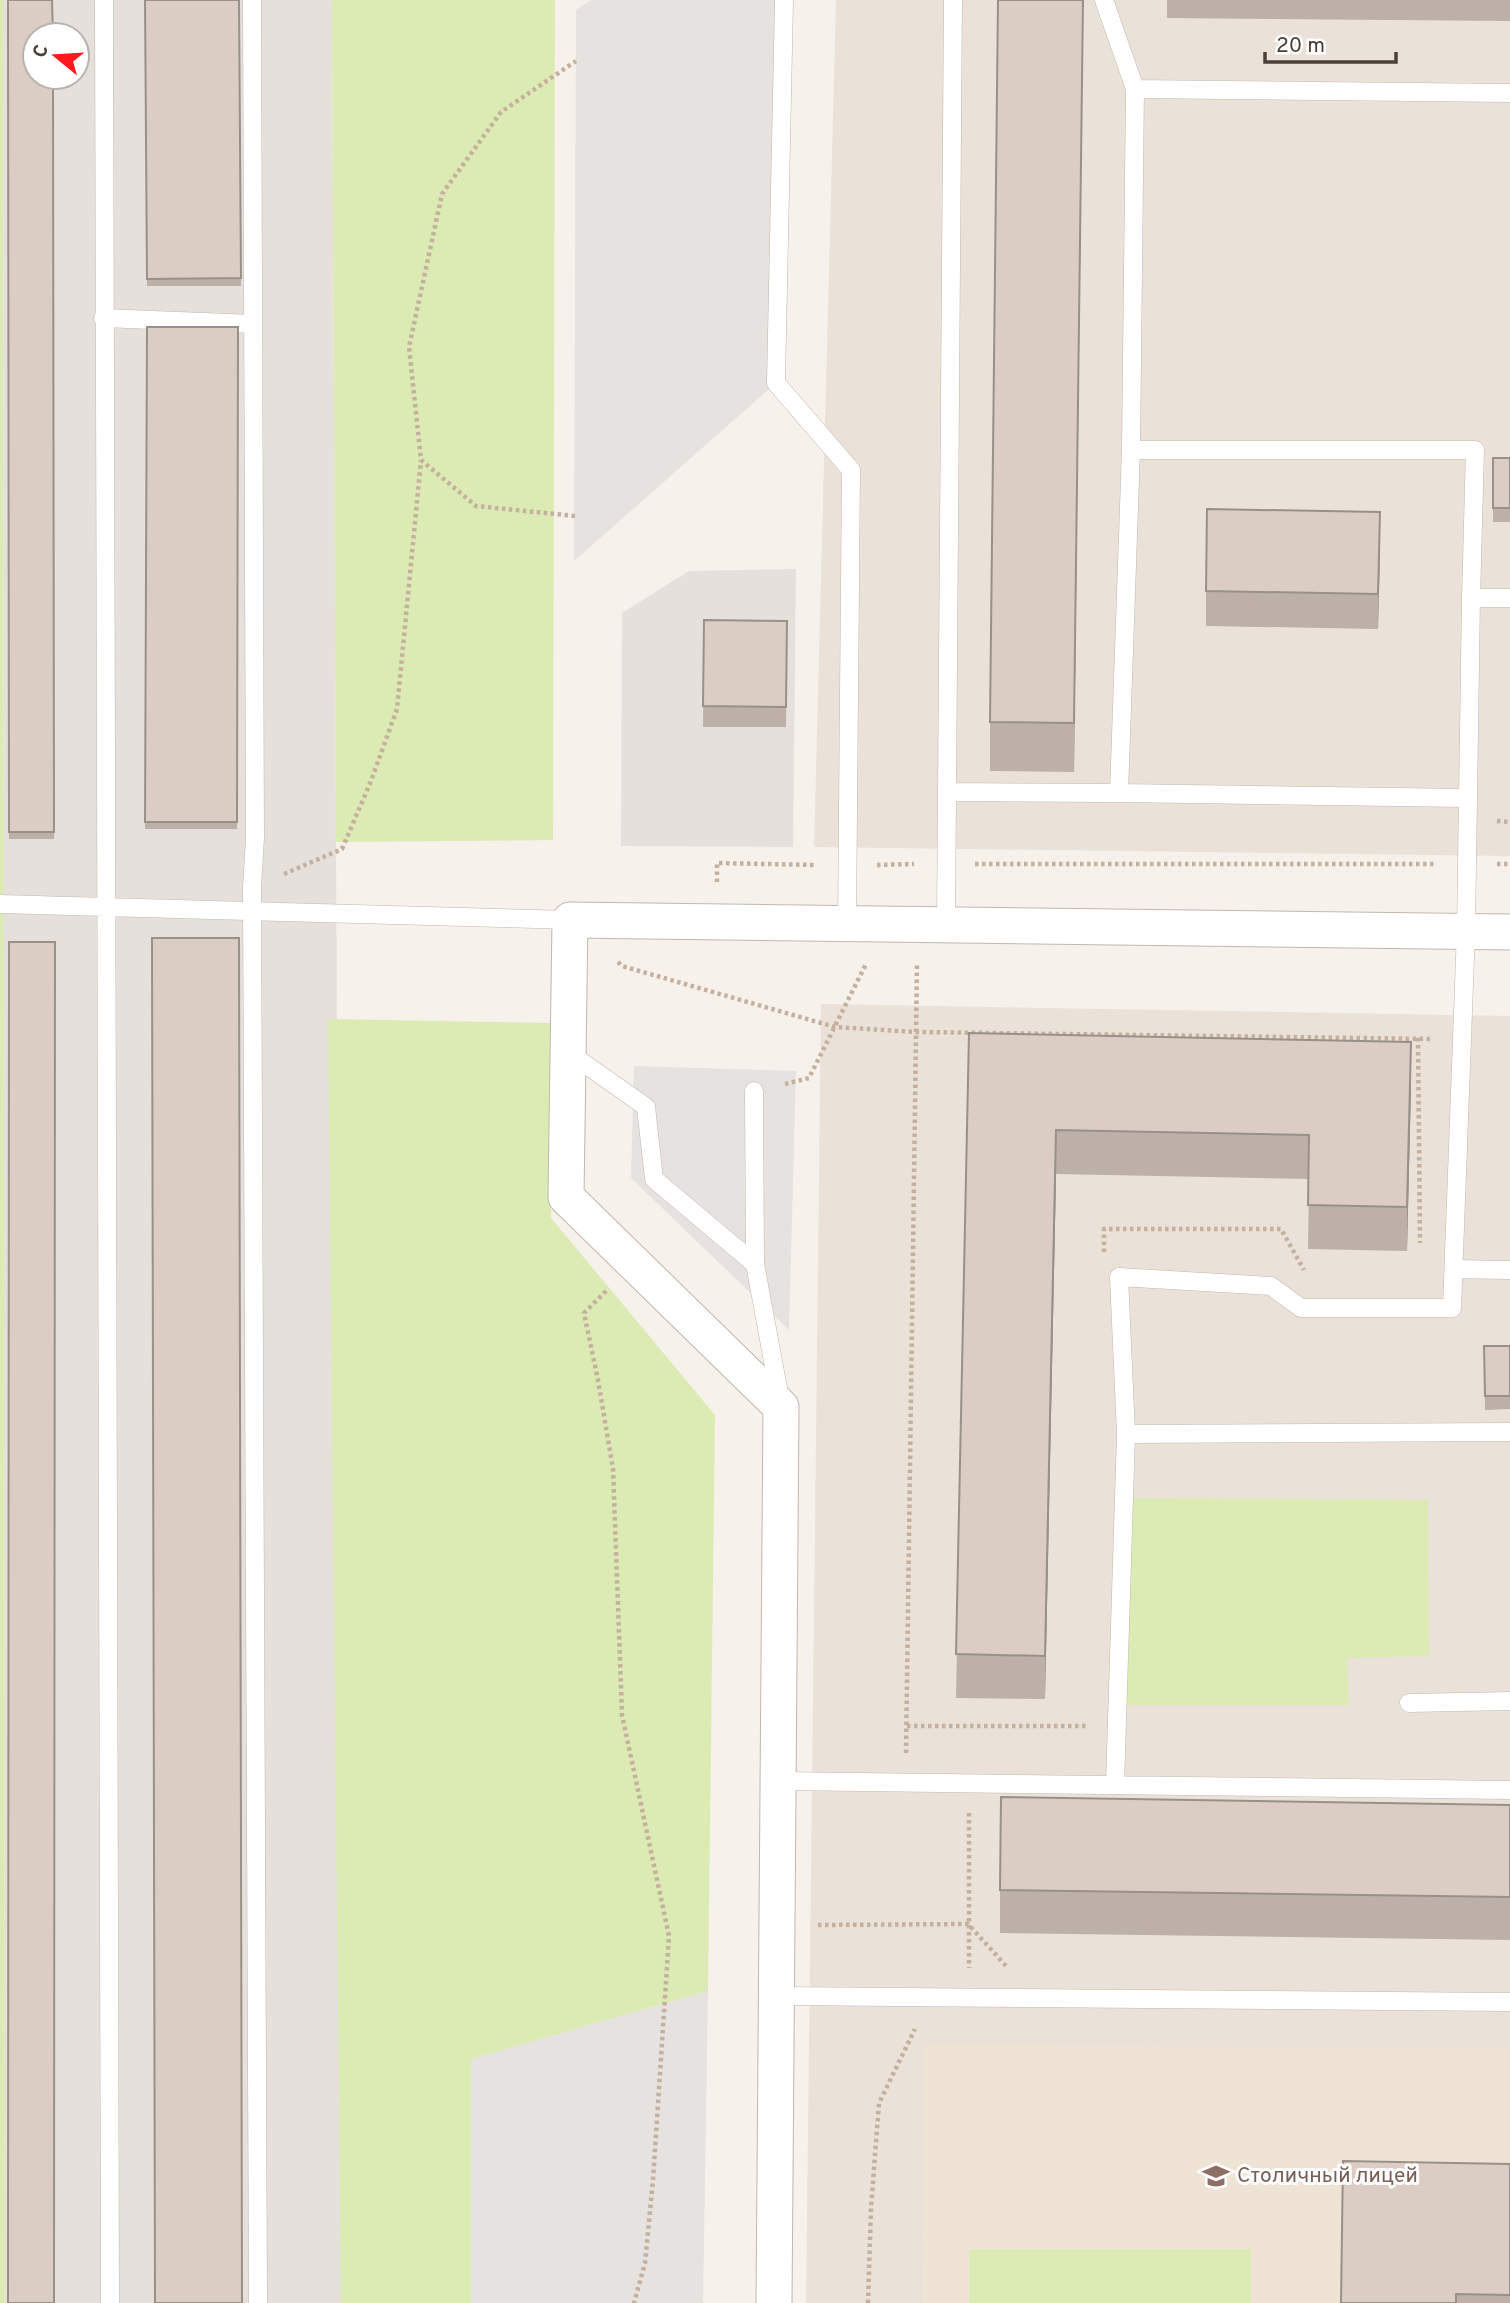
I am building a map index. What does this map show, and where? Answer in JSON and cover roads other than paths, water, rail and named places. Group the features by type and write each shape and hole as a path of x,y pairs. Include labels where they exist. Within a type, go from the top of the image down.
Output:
{"street":[{"path":"774,2303 781,1408 566,1197 570,920 1510,932"}],"lane":[{"path":"104,0 110,2303"},
{"path":"252,0 255,838 252,911 258,2303"},
{"path":"784,0 776,383 851,470 847,924"},
{"path":"916,924 947,864 953,0"},
{"path":"1104,0 1135,89 1131,450 1119,793"},
{"path":"1135,89 1510,93"},
{"path":"103,318 253,324"},
{"path":"1115,1785 1126,1434 1119,1277 1271,1286 1301,1308 1452,1308 1466,931 1475,450 1131,450"},
{"path":"1471,598 1510,598"},
{"path":"947,792 1468,798"},
{"path":"0,904 570,920"},
{"path":"568,1052 646,1107 654,1179 755,1264"},
{"path":"754,1091 755,1264 781,1408"},
{"path":"1454,1269 1510,1270"},
{"path":"1126,1434 1510,1432"},
{"path":"1409,1703 1510,1701"},
{"path":"780,1781 1510,1790"},
{"path":"778,1996 1510,2001"}],"place":[{"name":"Столичный лицей","path":"1216,2176"}]}
